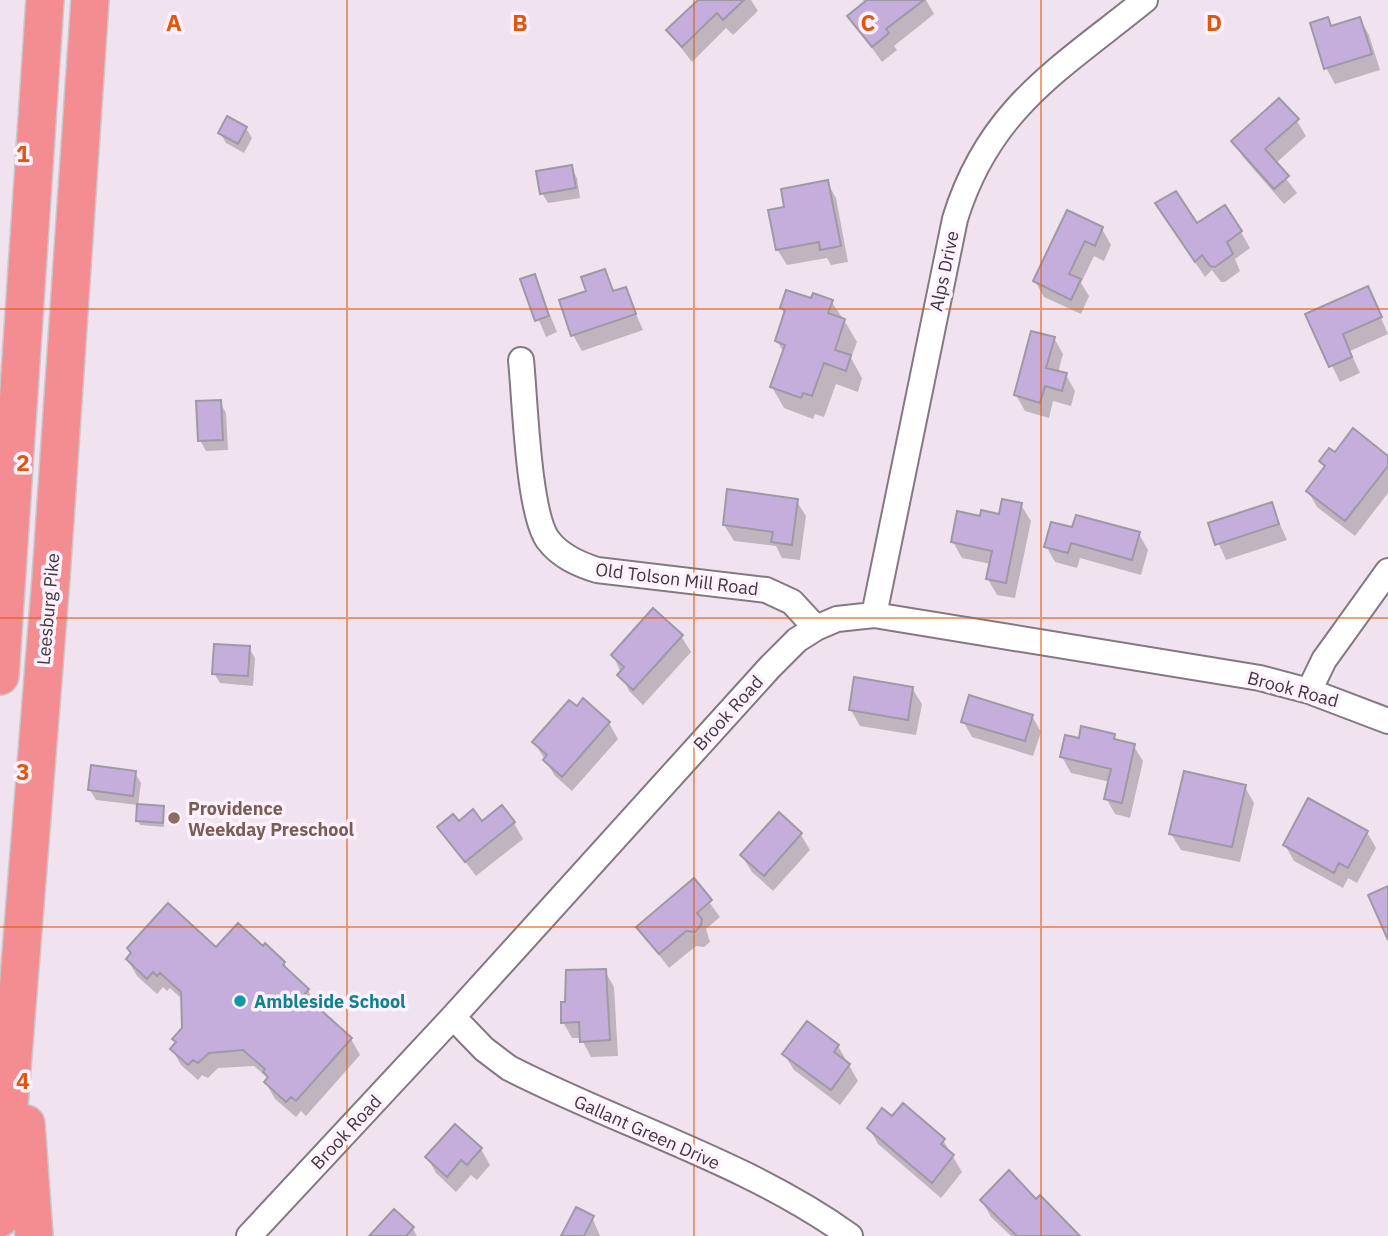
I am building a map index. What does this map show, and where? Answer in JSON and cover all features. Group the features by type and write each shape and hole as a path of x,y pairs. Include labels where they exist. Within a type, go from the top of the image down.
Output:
{"highway":[{"path":"0,676 45,0"},
{"path":"71,0 60,155 64,181 76,209"},
{"name":"Leesburg Pike","path":"0,1218 19,990 90,0"},
{"path":"19,990 34,1236"}],"street":[{"name":"Alps Drive","path":"874,615 955,219 964,190 994,133 1015,108 1145,0"},
{"name":"Old Tolson Mill Road","path":"521,360 536,507 548,540 561,554 579,565 597,570 766,590 792,602 816,628"},
{"path":"1309,691 1324,660 1388,571"},
{"name":"Brook Road","path":"249,1236 453,1017 767,670 797,640 816,628 837,619 874,615 1234,673 1309,691 1388,720"},
{"name":"Gallant Green Drive","path":"453,1017 484,1049 509,1068 756,1182 850,1236"}],"building":[{"path":"698,0 744,0 723,20 717,13 682,47 666,30"},
{"path":"867,0 924,0 886,29 889,33 872,47 847,16"},
{"path":"1328,17 1331,26 1360,17 1372,54 1324,69 1310,23"},
{"path":"1279,98 1299,119 1265,149 1289,176 1274,189 1231,141"},
{"path":"227,116 247,127 238,144 218,133"},
{"path":"572,165 576,188 540,194 536,171"},
{"path":"828,180 841,246 820,250 819,242 776,250 768,210 784,207 781,189"},
{"path":"1176,191 1197,223 1225,205 1242,231 1227,242 1233,254 1215,267 1210,266 1202,255 1195,262 1155,203"},
{"path":"1067,210 1103,227 1095,246 1085,241 1069,274 1081,279 1071,300 1033,281"},
{"path":"605,269 613,291 626,287 636,314 571,336 559,300 586,291 581,277"},
{"path":"535,274 549,316 535,321 520,279"},
{"path":"1368,286 1382,317 1343,334 1352,357 1329,367 1305,314"},
{"path":"786,290 811,298 813,293 833,300 828,313 845,319 835,350 851,355 846,371 824,363 812,396 803,393 801,398 770,387 785,345 775,341 785,310 780,308"},
{"path":"1031,331 1055,337 1046,368 1067,373 1062,391 1045,386 1040,403 1014,395"},
{"path":"221,400 223,440 198,441 196,401"},
{"path":"1353,428 1388,456 1388,466 1345,521 1306,491 1325,466 1319,461 1329,448 1335,452"},
{"path":"727,489 798,499 792,545 771,542 773,532 723,525"},
{"path":"1002,499 1022,503 1006,583 986,579 992,551 951,542 957,511 980,516 981,510 999,514"},
{"path":"1272,502 1279,524 1215,545 1208,523"},
{"path":"1076,515 1140,532 1132,560 1071,543 1068,553 1044,547 1051,522 1072,527"},
{"path":"653,608 683,635 633,690 617,675 624,667 611,655"},
{"path":"214,644 250,646 248,676 212,674"},
{"path":"854,677 913,687 908,720 849,710"},
{"path":"969,695 1033,715 1025,741 961,722"},
{"path":"583,698 610,722 562,777 543,760 547,755 532,742 569,700 577,706"},
{"path":"1081,726 1115,734 1114,739 1135,744 1122,803 1104,799 1111,769 1060,757 1065,735 1079,738"},
{"path":"91,765 136,771 133,796 88,790"},
{"path":"1184,771 1246,785 1232,847 1169,834"},
{"path":"1308,798 1368,831 1348,868 1339,863 1334,873 1283,845"},
{"path":"137,804 164,806 163,823 136,821"},
{"path":"502,805 515,822 465,862 437,827 453,814 459,821 473,809 482,821"},
{"path":"779,812 802,833 764,876 740,855"},
{"path":"694,878 712,900 697,913 702,919 701,925 695,932 686,931 659,954 636,927"},
{"path":"1388,886 1388,940 1368,895"},
{"name":"Ambleside School","path":"168,903 216,947 238,923 285,962 283,965 309,989 304,995 352,1038 296,1101 291,1097 286,1102 264,1082 268,1077 263,1072 265,1069 243,1050 209,1053 198,1063 193,1060 188,1065 170,1049 176,1042 172,1039 182,1028 181,992 160,973 157,976 153,972 147,979 126,959 131,953 127,948"},
{"path":"606,969 610,1040 580,1042 579,1022 561,1023 566,970"},
{"path":"807,1021 839,1045 834,1052 850,1064 831,1090 782,1054"},
{"path":"903,1103 945,1139 941,1144 954,1155 932,1183 867,1128 882,1108 892,1116"},
{"path":"455,1124 482,1148 467,1165 461,1160 447,1177 425,1157"},
{"path":"1009,1170 1036,1199 1040,1195 1080,1236 1017,1236 980,1200"},
{"path":"576,1207 594,1216 584,1236 561,1236"},
{"path":"394,1209 414,1227 406,1236 369,1236"}],"place":[{"name":"Providence Weekday Preschool","path":"174,818"},
{"name":"Ambleside School","path":"240,1001"}]}
